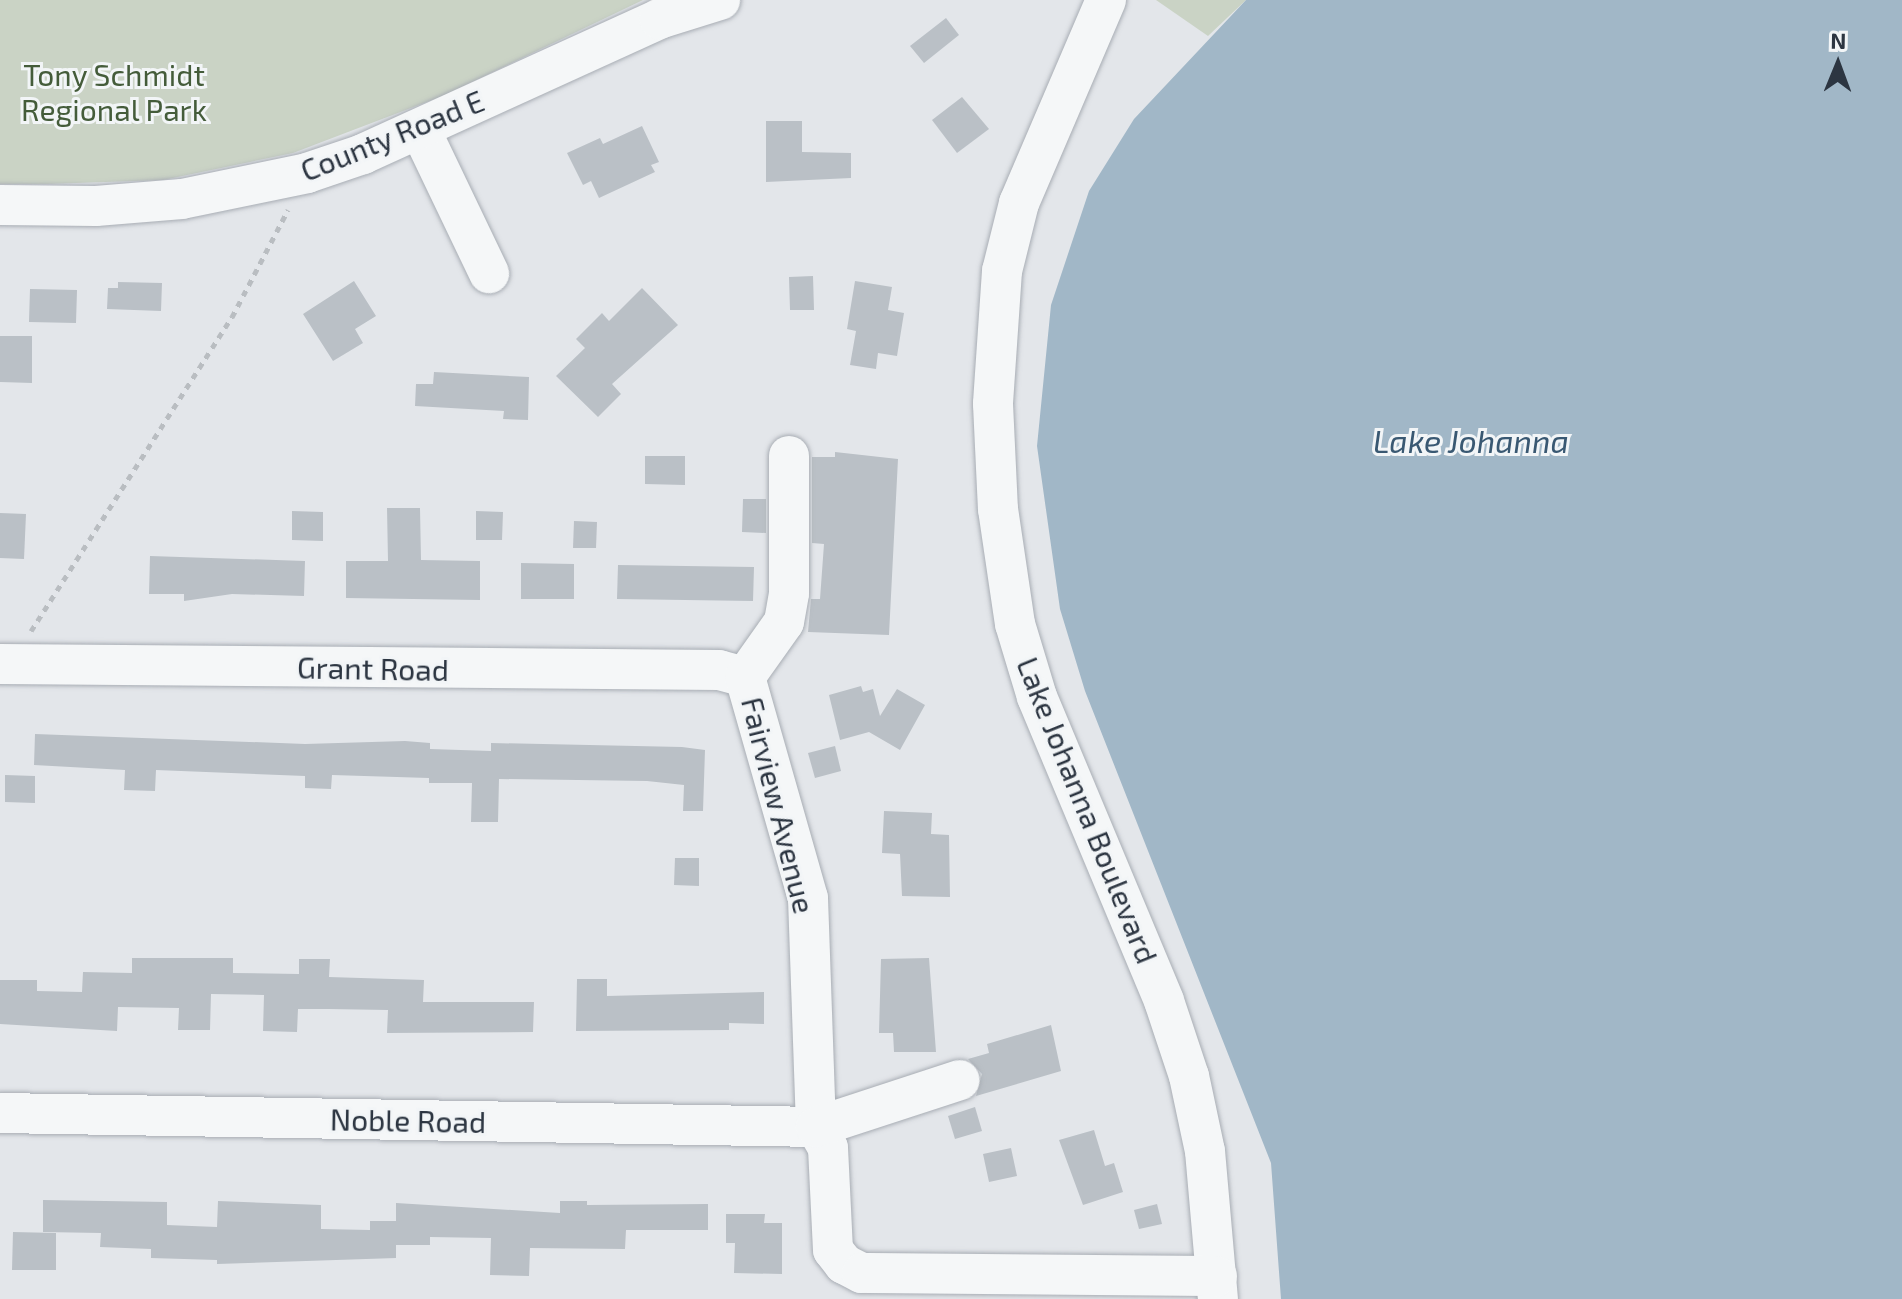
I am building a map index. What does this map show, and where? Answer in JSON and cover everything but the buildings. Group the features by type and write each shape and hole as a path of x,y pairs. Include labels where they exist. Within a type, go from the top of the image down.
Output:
{"street":[{"name":"County Road E","path":"0,205 167,201 307,173 420,129 659,19 720,0"},
{"name":"Lake Johanna Boulevard","path":"1106,0 1019,203 1002,271 993,391 998,509 1015,624 1037,697 1164,1001 1189,1076 1205,1151 1218,1287"},
{"path":"420,129 489,273"},
{"path":"745,677 784,622 789,593 789,456"},
{"name":"Grant Road","path":"0,664 719,670 745,677"},
{"name":"Fairview Avenue","path":"745,677 808,898 816,1127 828,1148 833,1250 844,1264 862,1273 1218,1287"},
{"name":"Noble Road","path":"0,1113 816,1127 960,1080"}],"path":[{"path":"29,635 232,317 307,173"}],"green space":[{"name":"Tony Schmidt Regional Park","path":"0,0 643,0 445,95 293,153 163,180 0,184"},
{"path":"1156,0 1246,0 1208,36"}],"water":[{"name":"Lake Johanna","path":"1246,0 1902,0 1902,1299 1281,1299 1271,1163 1085,691 1060,609 1037,446 1051,305 1089,191 1134,119"}]}
